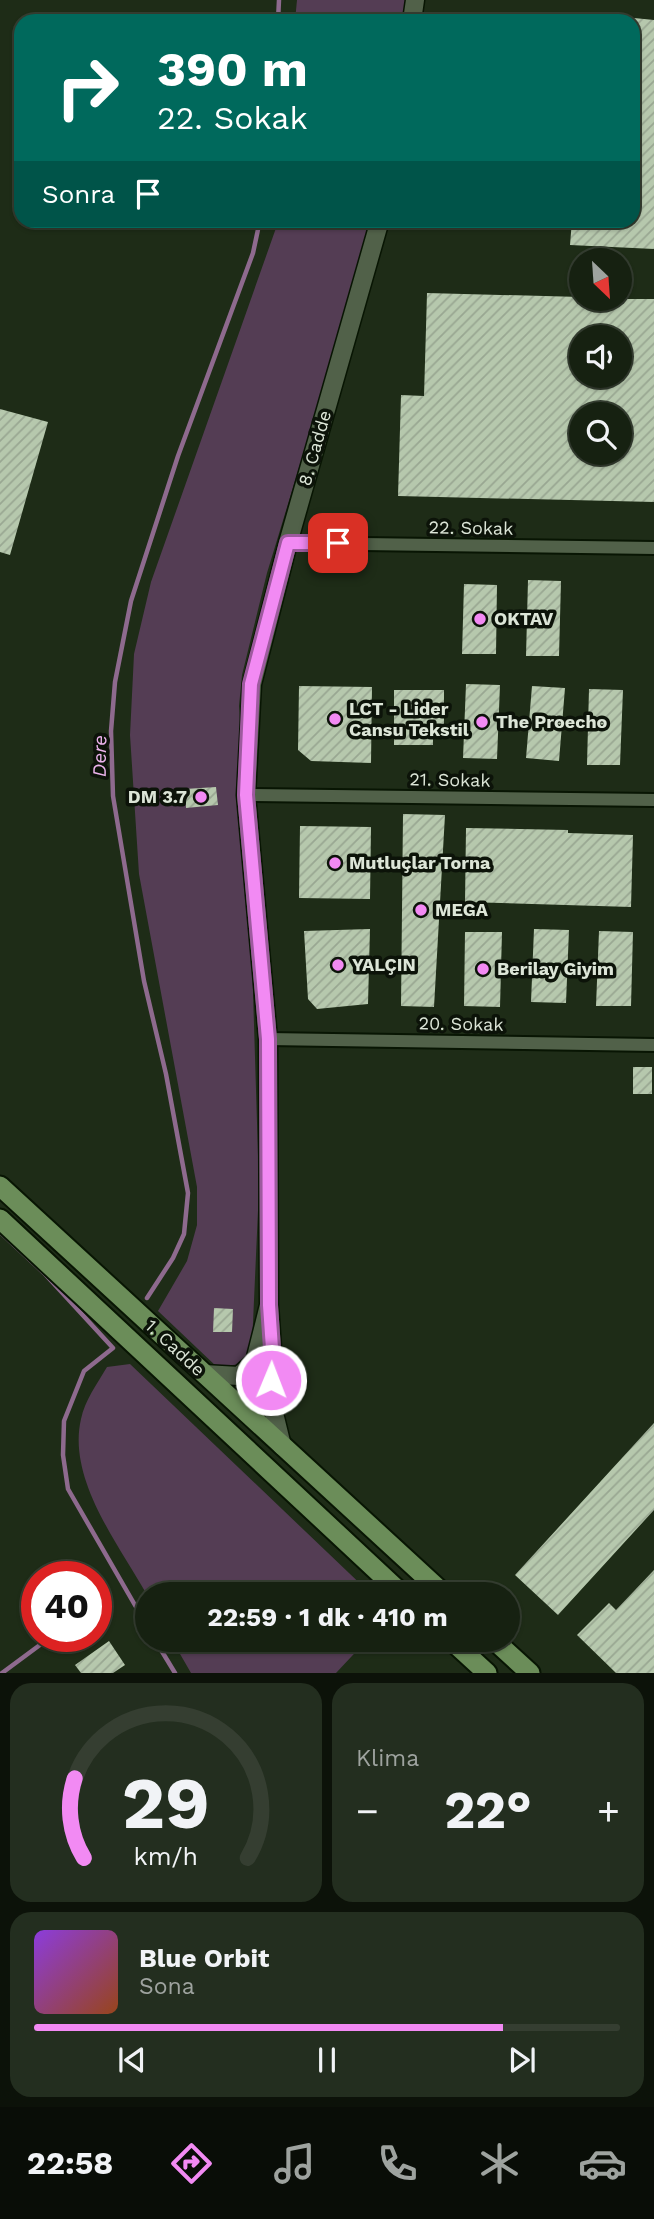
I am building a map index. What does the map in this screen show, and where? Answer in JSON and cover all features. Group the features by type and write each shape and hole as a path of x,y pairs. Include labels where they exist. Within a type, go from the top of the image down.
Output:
{"main road":[{"name":"1. Cadde","path":"0,1186 431,1582"},
{"name":"1. Cadde","path":"0,1219 389,1582"},
{"path":"464,1652 487,1673"},
{"path":"507,1652 530,1673"}],"street":[{"name":"8. Cadde","path":"282,1446 270,1397 273,1363 269,1305 268,1039 246,795 251,684 288,543 378,228"},
{"name":"22. Sokak","path":"288,543 654,548"},
{"name":"21. Sokak","path":"246,795 654,800"},
{"name":"20. Sokak","path":"268,1039 654,1045"},
{"name":"8. Cadde","path":"204,1374 239,1376 255,1361 269,1305"}],"shaded area":[{"path":"297,0 406,0 405,14 296,14"},
{"path":"276,228 372,228 267,573 242,675 239,706 250,894 259,1188 250,1354 241,1364 217,1367 158,1311 187,1261 197,1225 197,1187 139,874 130,735 134,654 151,582"},
{"path":"264,1363 261,1408 233,1383 253,1373"},
{"path":"130,1364 358,1582 139,1582 98,1511 81,1465 81,1419 85,1405 107,1367"},
{"path":"179,1652 356,1652 336,1673 191,1673"}],"building":[{"path":"640,19 654,20 654,249 570,245 571,228 640,228"},
{"path":"427,293 569,297 569,312 632,312 632,299 654,299 654,502 398,496 401,395 424,396"},
{"path":"0,409 48,422 10,555 0,552"},
{"path":"528,580 561,581 559,656 526,656"},
{"name":"OKTAV","path":"464,584 497,585 496,654 462,654"},
{"name":"The Proecho","path":"466,684 500,685 497,759 463,758"},
{"name":"LCT - Lider Cansu Tekstil","path":"299,686 372,687 371,763 311,761 298,750"},
{"path":"532,686 565,688 559,761 526,758"},
{"path":"589,689 623,690 620,765 587,765"},
{"path":"394,690 444,690 444,738 433,738 433,745 394,745"},
{"name":"DM 3.7","path":"216,787 218,805 186,808 185,789"},
{"name":"MEGA","path":"403,814 445,815 434,1007 401,1006"},
{"name":"Mutluçlar Torna","path":"300,826 371,827 370,899 299,898"},
{"path":"466,828 568,830 568,833 633,835 631,907 465,902"},
{"name":"YALÇIN","path":"370,929 368,1004 317,1009 308,999 304,931"},
{"path":"534,929 569,930 566,1003 531,1002"},
{"path":"599,931 633,932 631,1006 596,1006"},
{"name":"Berilay Giyim","path":"465,932 502,932 500,1007 464,1006"},
{"path":"633,1067 652,1067 652,1094 633,1094"},
{"path":"214,1308 233,1309 232,1332 213,1332"},
{"path":"654,1423 654,1510 558,1615 515,1575"},
{"path":"654,1570 654,1673 616,1673 577,1635 609,1603 616,1610"},
{"path":"112,1646 125,1665 113,1673 81,1673 75,1665 93,1652 112,1652"}],"waterway":[{"name":"Dere","path":"278,14 279,0"},
{"name":"Dere","path":"147,1298 173,1258 184,1234 188,1193 166,1074 144,981 113,796 111,731 115,682 131,601 178,456 253,253 258,228"},
{"path":"0,1232 44,1273 113,1348 84,1371 64,1421 63,1455 68,1489 135,1605"},
{"path":"2,1673 30,1652"},
{"path":"162,1652 175,1673"}],"place":[{"name":"OKTAV","path":"480,619"},
{"name":"LCT - Lider Cansu Tekstil","path":"335,719"},
{"name":"The Proecho","path":"482,722"},
{"name":"DM 3.7","path":"201,797"},
{"name":"Mutluçlar Torna","path":"335,863"},
{"name":"MEGA","path":"421,910"},
{"name":"YALÇIN","path":"338,965"},
{"name":"Berilay Giyim","path":"483,969"}],"route":[{"path":"271,1380 273,1363 269,1305 268,1039 246,795 251,684 288,543 338,543"}]}
